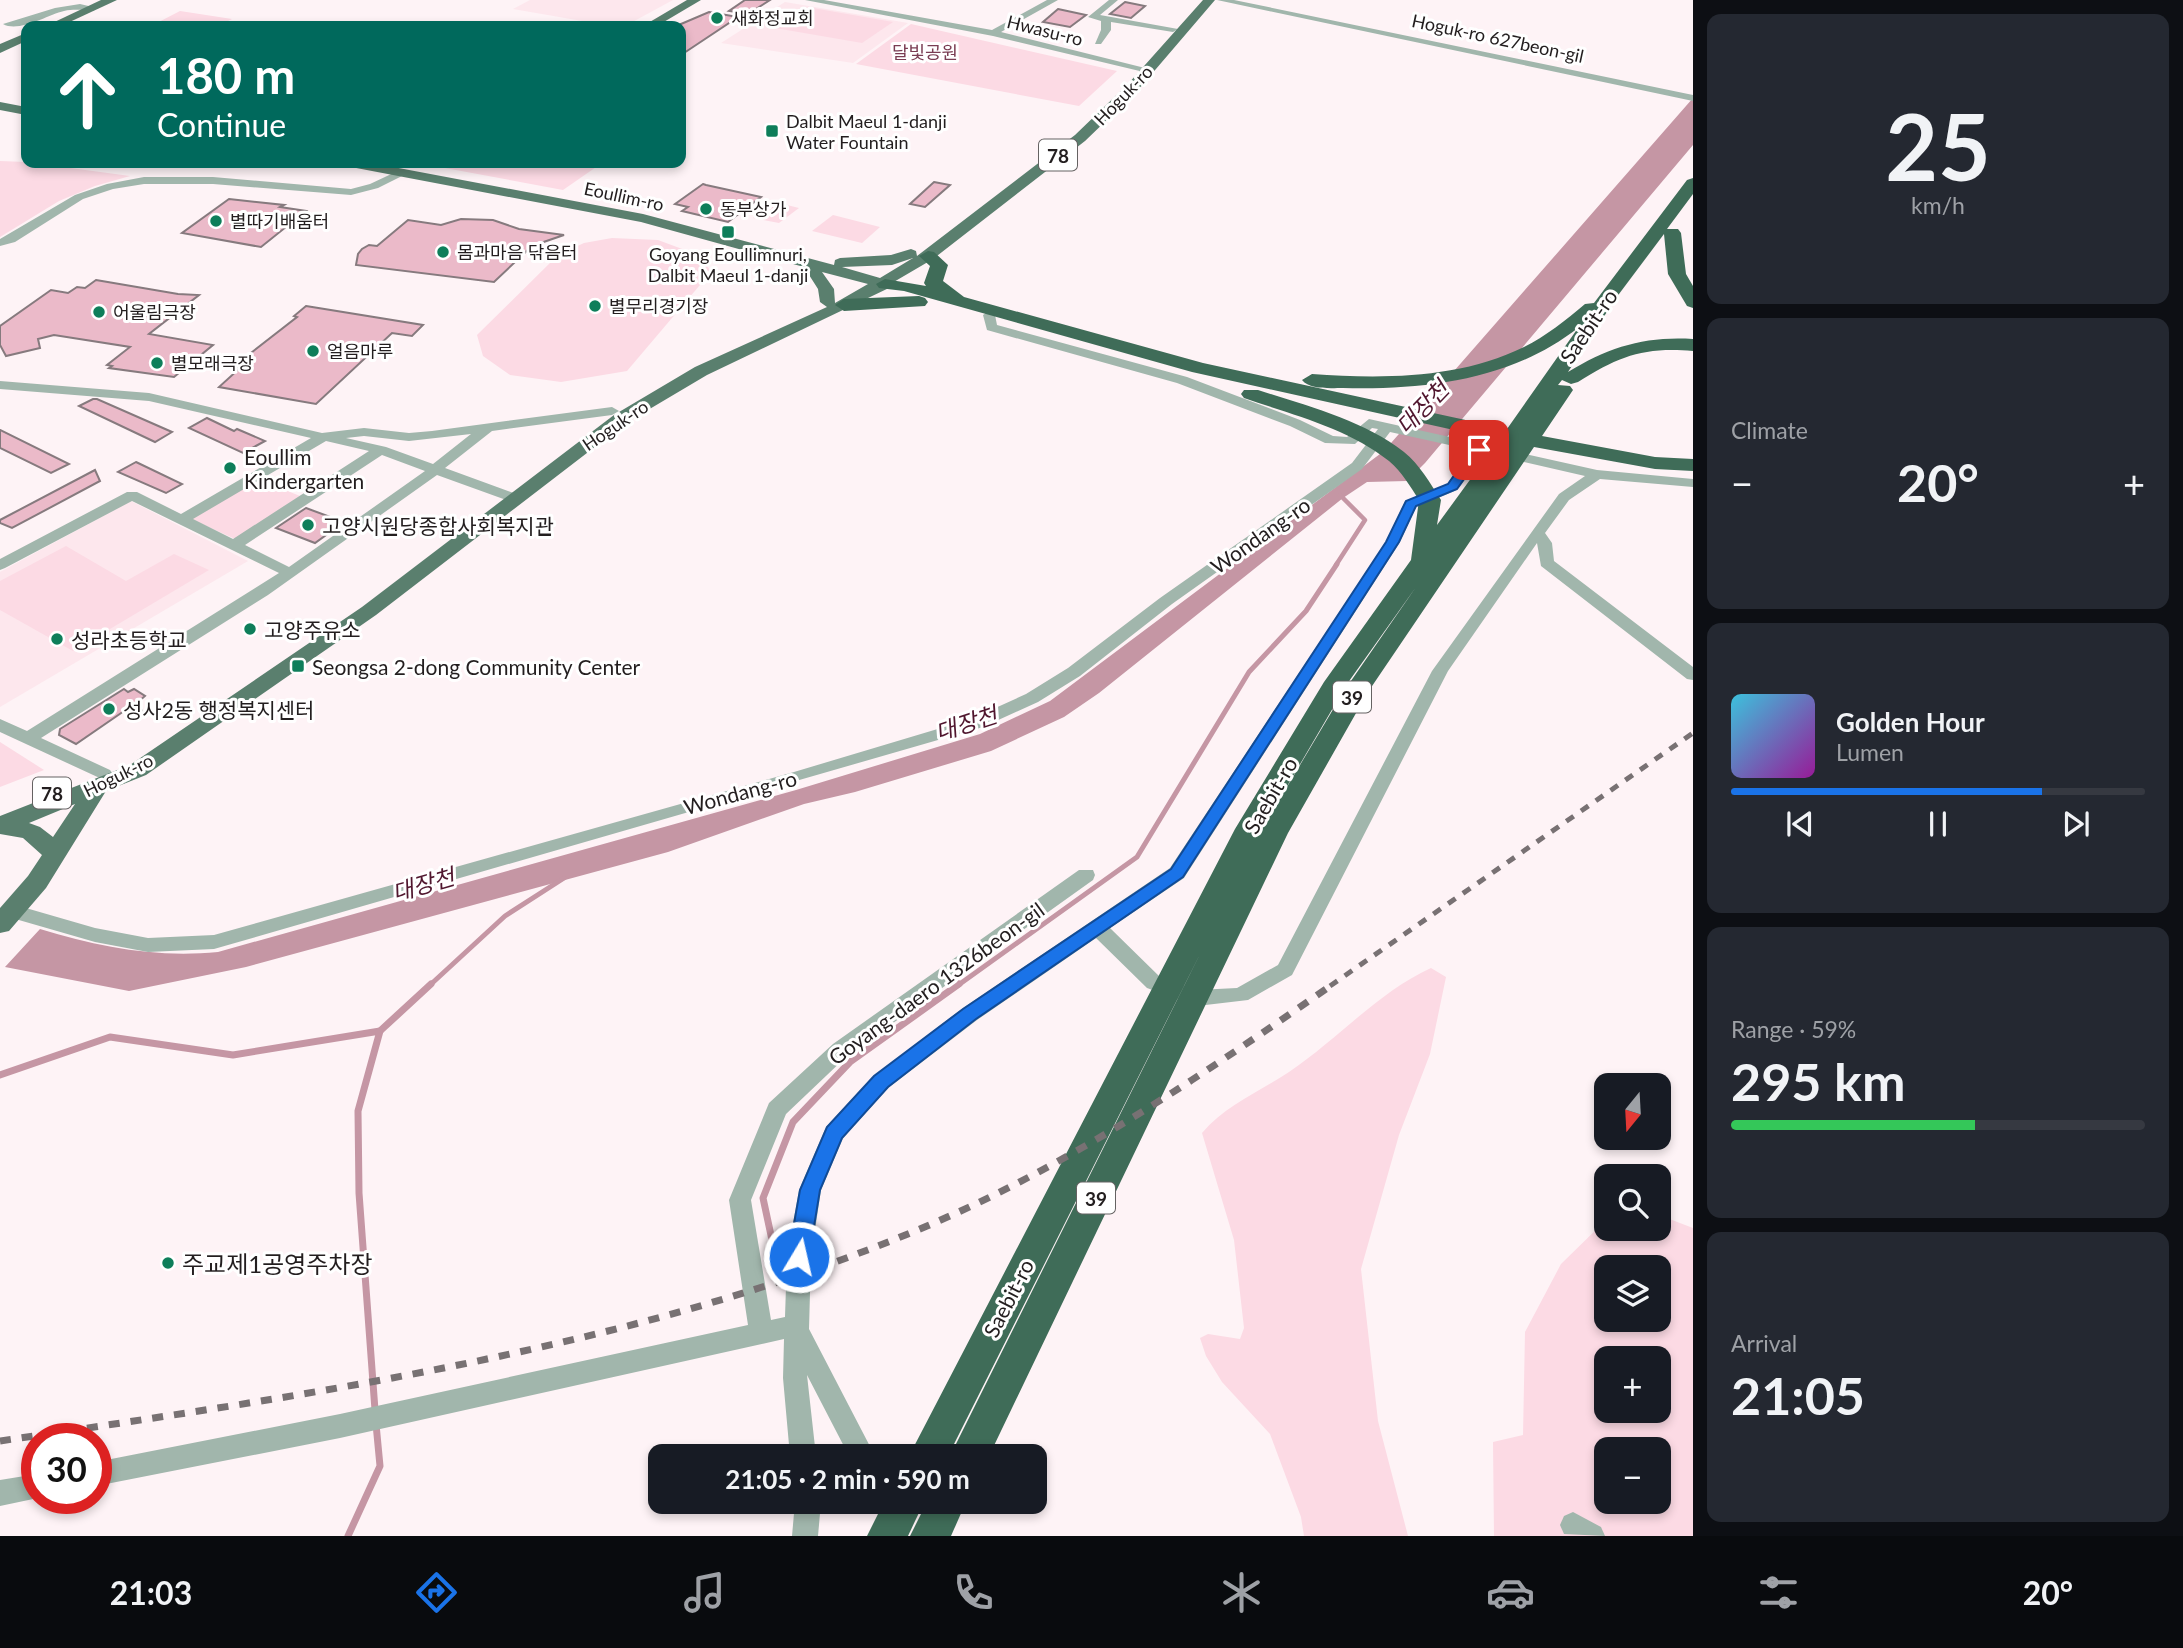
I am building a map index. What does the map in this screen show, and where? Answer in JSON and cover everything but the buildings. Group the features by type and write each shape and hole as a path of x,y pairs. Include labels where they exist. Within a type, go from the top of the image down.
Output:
{"highway":[{"name":"Saebit-ro","path":"975,1444 1274,832 1512,432 1577,345 1608,296 1693,183"},
{"name":"Saebit-ro","path":"1512,432 1571,378 1693,205"},
{"path":"1672,233 1677,274 1693,302"},
{"path":"919,255 939,265 933,283 953,302"},
{"path":"878,282 905,286 989,315 1179,369 1331,421 1378,444 1398,458 1413,474 1430,500 1420,565"},
{"path":"1199,368 1342,383 1383,382 1467,372 1519,357 1553,339 1608,296"},
{"path":"836,304 953,302 1199,368 1353,405"},
{"path":"1571,378 1614,351 1640,344 1693,345"},
{"path":"1130,355 1353,405 1512,432 1597,453 1655,463 1693,465"},
{"path":"1512,432 1598,459 1693,471"},
{"name":"Saebit-ro","path":"934,1444 1250,828 1336,682 1493,462"},
{"path":"887,1536 899,1514"},
{"path":"930,1536 941,1514"}],"main road":[{"path":"63,21 111,0"},
{"path":"658,21 695,0"},
{"name":"Hoguk-ro","path":"1144,69 1199,0"},
{"name":"Hoguk-ro","path":"507,495 620,419 701,371 878,282 919,255 1080,138 1209,0"},
{"path":"0,49 21,39"},
{"path":"0,106 21,110"},
{"name":"Eoullim-ro","path":"379,168 643,218 878,282"},
{"path":"402,172 409,168"},
{"path":"809,263 877,262 919,255"},
{"path":"809,263 836,304"},
{"name":"Hoguk-ro","path":"0,813 138,770 369,611 612,411 693,364 836,304"},
{"name":"Hoguk-ro","path":"0,825 100,781"},
{"name":"Wondang-ro","path":"6,917 37,882 100,781"},
{"path":"0,825 22,827 36,834 55,854"}],"street":[{"name":"Hwasu-ro","path":"809,0 993,33 1144,69"},
{"path":"993,33 1054,0"},
{"path":"1114,0 1093,17 1173,30"},
{"name":"Hoguk-ro 627beon-gil","path":"1221,0 1689,98"},
{"path":"8,24 72,5 93,8"},
{"path":"1098,42 1106,30 1106,19"},
{"path":"0,243 11,240 78,197 106,188 152,180 351,192 374,186 402,172"},
{"path":"989,315 991,327 1182,380 1295,423 1329,440 1350,441 1369,424 1459,445 1493,462 1693,483"},
{"path":"0,385 149,397 381,450 507,495"},
{"path":"181,520 325,436 363,432 409,436 612,411"},
{"path":"28,738 289,573 437,470 487,428"},
{"name":"Wondang-ro","path":"6,917 148,945 214,943 977,723 1032,698 1074,672 1166,601 1357,466 1389,429"},
{"path":"233,546 381,450"},
{"path":"802,1444 795,1378 794,1326 799,1257 810,1190 834,1133 881,1082 970,1014 1177,873 1393,542 1410,504 1452,487 1493,462"},
{"path":"1097,927 1154,983 1197,998 1241,995 1285,970 1440,671 1564,497 1597,474"},
{"path":"0,565 132,495 289,573"},
{"path":"1537,533 1545,543 1546,563 1693,675"},
{"path":"0,725 28,738 100,781"},
{"name":"Goyang-daero 1326beon-gil","path":"761,1333 740,1200 776,1109 840,1050 1086,875"},
{"path":"112,1471 341,1426 794,1326"},
{"path":"794,1326 856,1444"},
{"path":"0,1493 21,1489"},
{"path":"805,1536 807,1514"},
{"path":"891,1514 893,1536"}],"shaded area":[{"path":"530,0 673,0 634,21 582,21 513,9"},
{"path":"785,2 908,23 853,63 721,43"},
{"path":"1693,98 1693,145 1407,481 1367,482 1343,498 1099,693 1064,717 991,751 855,792 804,804 668,852 246,967 129,991 5,967 40,929 128,950 218,952 796,790 980,734 1050,701 1384,451"},
{"name":"성라초등학교","path":"131,501 248,561 0,707 0,572"}],"green space":[{"path":"807,7 893,22 862,43 775,28"},
{"path":"180,11 232,19 228,21 161,21"},
{"name":"달빛공원","path":"911,24 1117,71 1079,106 856,64"},
{"path":"0,161 21,162 21,168 71,168 130,176 95,186 59,201 0,237"},
{"path":"445,168 595,168 563,190"},
{"path":"775,202 799,208 779,223 753,218"},
{"path":"833,215 880,227 862,243 812,231"},
{"path":"612,238 658,240 701,256 711,272 627,371 561,382 510,375 483,356 477,335 558,255 584,243"},
{"path":"258,479 300,496 235,539 191,519"},
{"path":"66,546 126,581 174,554 209,570 73,651 0,610 0,581"},
{"path":"0,742 44,770 0,787"},
{"path":"1431,968 1446,977 1430,1054 1399,1135 1361,1269 1378,1421 1408,1536 1304,1536 1301,1517 1270,1434 1222,1382 1206,1356 1200,1338 1208,1334 1240,1339 1244,1328 1234,1240 1202,1133 1232,1107 1307,1059 1393,990"},
{"path":"1671,1220 1693,1228 1693,1536 1494,1536 1493,1442 1523,1435 1525,1332 1561,1264 1594,1232 1594,1241 1671,1241"}],"waterway":[{"path":"1336,565 1365,520 1340,495"},
{"path":"957,986 1137,857 1249,672 1306,611 1337,564"},
{"path":"429,986 505,916 564,878"},
{"path":"380,1031 431,984"},
{"path":"775,1254 763,1198 793,1122 850,1062 959,984"},
{"path":"0,1075 110,1037 233,1055 380,1031"},
{"path":"375,1410 359,1193 358,1111 380,1031"},
{"path":"348,1536 380,1466 376,1424"}],"railway":[{"path":"1330,986 1693,733"},
{"path":"0,1441 235,1405 471,1362 588,1336 703,1305 817,1269 927,1226 1033,1175 1136,1116 1333,984"}],"place":[{"name":"새화정교회","path":"717,18"},
{"name":"Dalbit Maeul 1-danji Water Fountain","path":"772,131"},
{"name":"동부상가","path":"706,209"},
{"name":"별따기배움터","path":"216,221"},
{"name":"Goyang Eoullimnuri, Dalbit Maeul 1-danji","path":"728,232"},
{"name":"몸과마음 닦음터","path":"443,252"},
{"name":"별무리경기장","path":"595,306"},
{"name":"어울림극장","path":"99,312"},
{"name":"얼음마루","path":"313,351"},
{"name":"별모래극장","path":"157,363"},
{"name":"Eoullim Kindergarten","path":"230,468"},
{"name":"고양시원당종합사회복지관","path":"308,525"},
{"name":"고양주유소","path":"250,629"},
{"name":"성라초등학교","path":"57,639"},
{"name":"Seongsa 2-dong Community Center","path":"298,666"},
{"name":"성사2동 행정복지센터","path":"109,709"},
{"name":"주교제1공영주차장","path":"168,1263"}],"route":[{"path":"799,1257 810,1190 834,1133 881,1082 970,1014 1177,873 1393,542 1410,504 1452,487 1479,450"}],"water label":[{"name":"대장천","path":"1422,407"},
{"name":"대장천","path":"966,723"},
{"name":"대장천","path":"423,884"}]}
